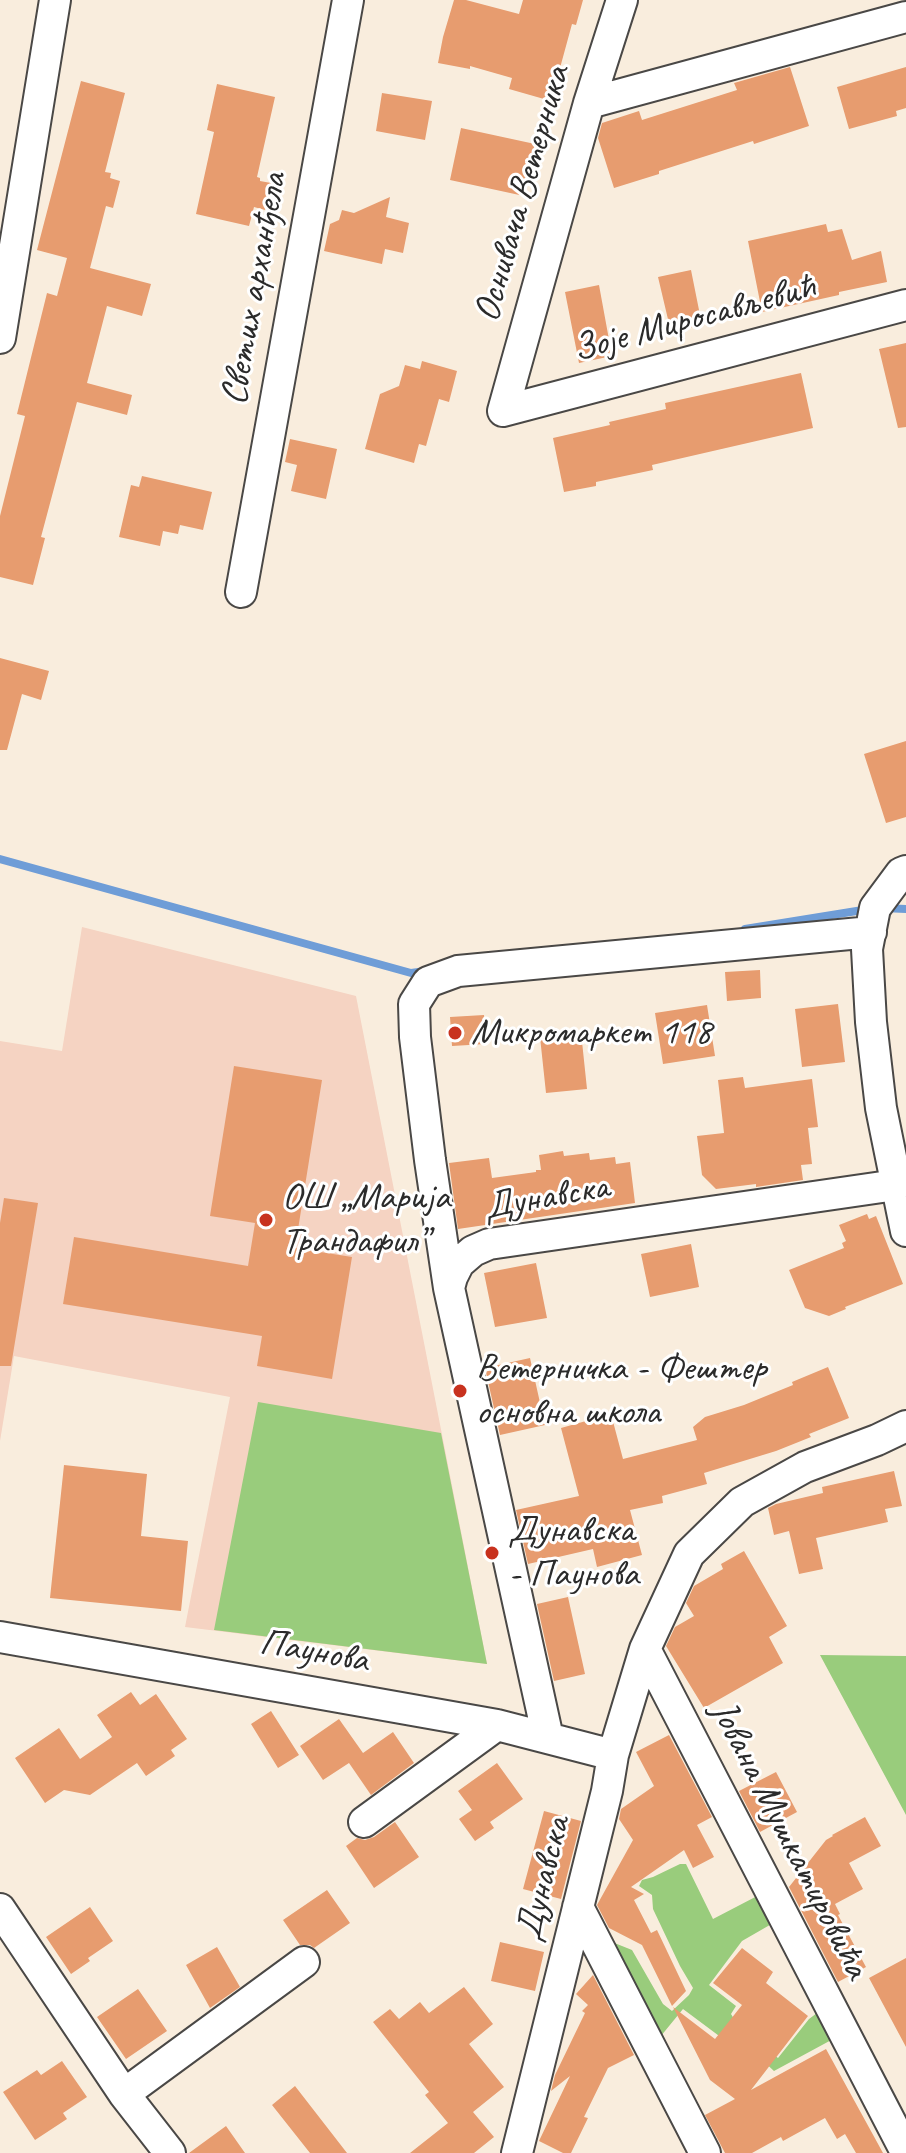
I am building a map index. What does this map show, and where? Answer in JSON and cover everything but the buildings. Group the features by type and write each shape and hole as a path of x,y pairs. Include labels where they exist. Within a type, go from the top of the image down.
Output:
{"street":[{"path":"0,338 55,0"},
{"name":"Светих арханђела","path":"241,592 348,0"},
{"name":"Оснивача Ветерника","path":"503,411 589,103 622,0"},
{"path":"589,103 906,17"},
{"name":"Зоје Миросављевић","path":"503,411 906,305"},
{"path":"906,871 901,873 875,908 867,949 871,1022 881,1108 906,1231"},
{"path":"548,1738 449,1288 430,1160 414,1004 428,982 458,971 871,932"},
{"name":"Дунавска","path":"449,1288 459,1263 473,1251 489,1244 896,1185"},
{"name":"Дунавска","path":"517,2153 607,1791 613,1755 645,1649 689,1554 742,1502 805,1467 906,1426"},
{"name":"Паунова","path":"0,1637 497,1725 613,1755"},
{"name":"Јована Мушкатировића","path":"645,1649 906,2152"},
{"path":"364,1822 497,1725"},
{"path":"578,1907 705,2153"},
{"path":"0,1909 124,2094 170,2153"},
{"path":"124,2094 304,1962"}],"shaded area":[{"path":"82,927 356,996 487,1664 185,1627 230,1397 14,1356 0,1441 0,1041 62,1051"}],"green space":[{"path":"258,1402 441,1433 487,1664 214,1630"},
{"path":"820,1655 906,1656 906,1815"},
{"path":"686,1864 713,1919 761,1894 775,1922 742,1941 709,1985 736,2006 731,2014 740,2029 778,2058 809,2019 821,2010 835,2038 774,2071 760,2058 750,2059 683,2009 656,2042 602,1938 632,1950 663,2004 672,2011 689,1995 693,1988 653,1909 652,1895 639,1886 642,1880"}],"waterway":[{"path":"0,859 411,973 426,971"},
{"path":"883,908 906,909"},
{"path":"745,929 869,909"}],"place":[{"name":"Микромаркет 118","path":"455,1033"},
{"name":"ОШ „Марија Трандафил”","path":"266,1220"},
{"name":"Ветерничка - Фештер основна школа","path":"460,1391"},
{"name":"Дунавска - Паунова","path":"492,1553"}]}
